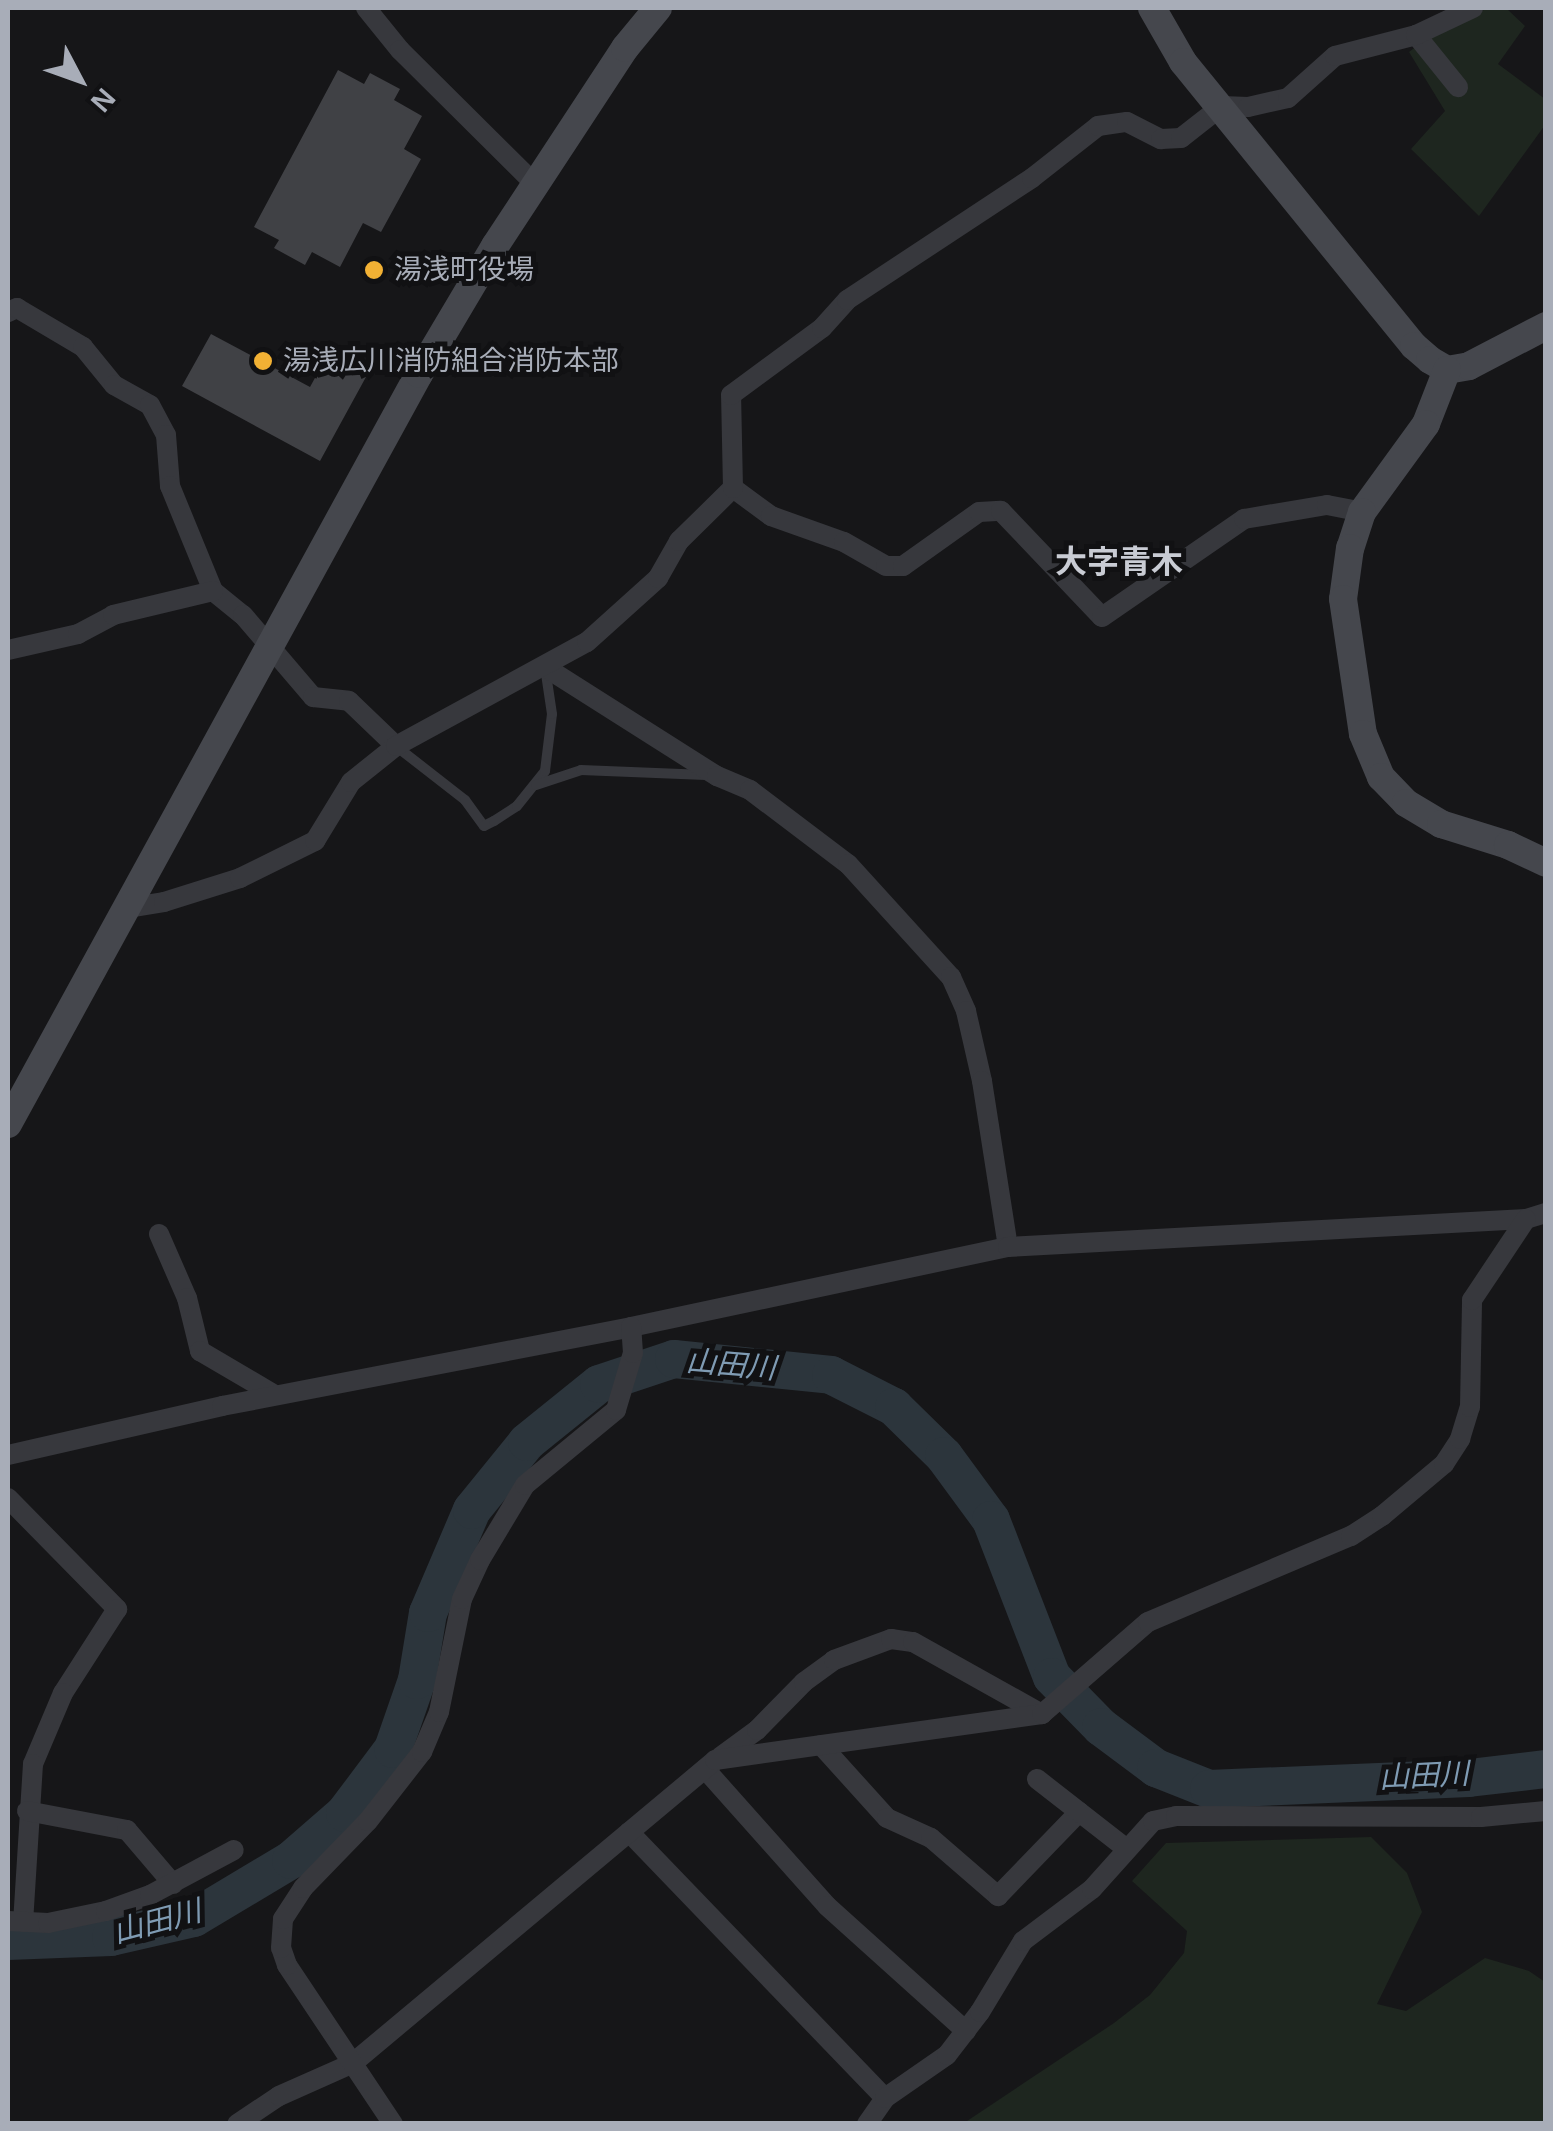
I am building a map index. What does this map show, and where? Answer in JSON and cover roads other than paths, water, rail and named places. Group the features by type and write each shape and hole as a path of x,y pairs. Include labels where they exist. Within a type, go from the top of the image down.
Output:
{"street":[{"path":"366,8 400,50 535,184"},
{"path":"8,1124 420,374 535,184 625,48 658,8"},
{"path":"1152,8 1183,62 1414,346 1447,370 1468,366 1546,326"},
{"path":"127,908 164,902 240,878 314,841 351,782 396,746 587,642 658,578 679,541 733,488 731,396 822,328 847,300 1032,178 1098,126 1126,122 1161,139 1181,138 1222,106 1248,106 1288,98 1335,56 1416,35 1473,8"},
{"path":"1416,35 1458,88"},
{"path":"8,312 17,308 83,347 114,385 150,405 166,434 170,486 213,591 243,615 313,697 348,700 396,746"},
{"path":"1447,370 1426,424 1362,512 1350,548 1344,599 1370,758 1394,793 1421,814 1546,863"},
{"path":"733,488 770,516 844,542 886,566 903,566 979,512 1001,511 1102,617 1244,520 1327,505 1362,512"},
{"path":"8,650 78,634 113,615 213,591"},
{"path":"545,668 717,776 750,790 848,864 952,977 966,1011 982,1080 1008,1246"},
{"path":"8,1455 276,1395 631,1327 1008,1246 1536,1216"},
{"path":"710,1764 1045,1712 1148,1622 1351,1536 1421,1486 1444,1464 1460,1440 1470,1407 1472,1300 1536,1216"},
{"path":"159,1234 187,1298 200,1351 276,1395"},
{"path":"393,2124 287,1964 282,1932 288,1907 368,1821 422,1752 439,1712 462,1600 480,1560 525,1485 616,1410 633,1353 631,1327"},
{"path":"8,1498 116,1608 63,1693 33,1764 16,1921 80,1919 173,1884 234,1850"},
{"path":"237,2124 279,2096 352,2063 710,1764 786,1706 821,1669 846,1654 891,1639 913,1642 1045,1712"},
{"path":"821,1745 887,1818 931,1838 998,1896 1079,1812"},
{"path":"710,1764 827,1906 966,2032"},
{"path":"1037,1780 1127,1849"},
{"path":"867,2124 885,2098 947,2055 966,2032 1023,1941 1084,1896 1153,1820 1481,1816 1546,1811"},
{"path":"27,1812 127,1830 173,1884"},
{"path":"629,1832 885,2098"}],"lane":[{"path":"396,746 442,780 484,826 517,806 545,771 552,730 545,668"},
{"path":"536,786 581,770 717,776"}],"waterway":[{"name":"山田川","path":"8,1941 111,1937 194,1918 291,1860 345,1813 393,1749 417,1680 428,1613 472,1510 527,1442 599,1384 674,1359 831,1375 894,1407 944,1456 991,1520 1052,1677 1101,1727 1156,1768 1209,1789 1469,1778 1546,1769"}],"place":[{"name":"湯浅町役場","path":"374,270"},
{"name":"湯浅広川消防組合消防本部","path":"263,361"}],"district":[{"name":"大字青木","path":"1119,562"}]}
